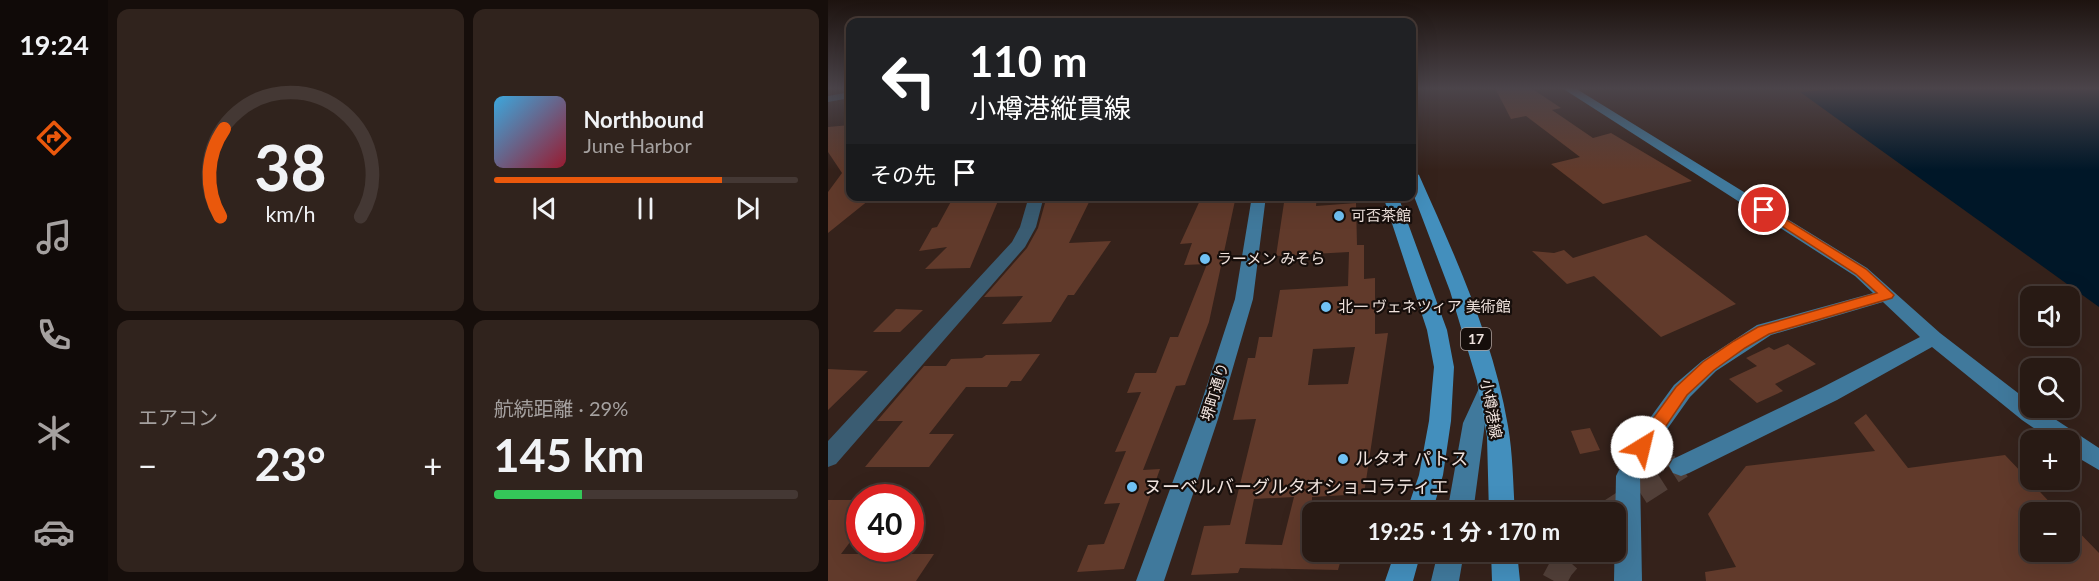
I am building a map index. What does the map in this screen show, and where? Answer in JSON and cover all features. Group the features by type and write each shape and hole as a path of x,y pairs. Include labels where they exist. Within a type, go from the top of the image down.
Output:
{"main road":[{"name":"小樽港線","path":"1416,185 1470,316 1495,415 1501,502"},
{"name":"17","path":"1392,201 1437,330 1444,367 1440,421 1422,502"},
{"path":"1399,581 1405,562"},
{"path":"1505,562 1506,581"}],"street":[{"path":"1611,115 1823,246 1861,272 1933,338 2030,414 2099,460"},
{"path":"828,457 839,434 1019,244 1028,227 1036,201"},
{"name":"堺町通り","path":"1150,581 1207,419 1244,299 1258,201"},
{"path":"1628,581 1628,476 1642,447 1682,391 1709,366 1764,330 1887,295"},
{"path":"1681,466 1829,394 1933,338"},
{"path":"1462,502 1474,423 1489,389"},
{"path":"1445,581 1449,562"}],"water":[{"path":"1832,115 2099,115 2099,307 2080,293 2080,286 2070,286"}],"building":[{"path":"1509,115 1559,115 1593,138 1611,133 1692,181 1603,204 1551,164 1580,157 1526,116 1511,119"},
{"path":"846,125 846,201 868,201 828,233 828,192 842,173 828,152 828,127"},
{"path":"951,201 998,201 970,268 925,269 947,247 919,251 932,228 937,227"},
{"path":"1046,201 1090,201 1069,243 1111,241 1074,295 1068,295 1051,322 1002,324 1023,296 984,297 1027,248 1038,228"},
{"path":"1200,201 1235,201 1209,322 1185,385 1176,386 1143,470 1160,469 1124,569 1077,572 1088,545 1104,544 1120,503 1104,504 1126,451 1115,452 1141,392 1127,393 1135,373 1156,373 1170,337 1178,337 1207,264 1184,265 1192,243 1180,244"},
{"path":"1284,201 1316,201 1316,206 1356,203 1357,245 1364,245 1364,279 1375,278 1375,334 1388,333 1364,494 1312,497 1312,502 1302,502 1302,562 1340,562 1338,570 1240,568 1238,573 1191,575 1204,526 1230,525 1256,419 1233,420 1248,358 1255,358 1259,337 1272,337 1280,290 1348,286 1349,252 1276,256","holes":["1355,347 1348,384 1308,385 1313,349","1294,497 1282,545 1245,544 1254,499"]},
{"path":"1646,235 1736,304 1661,337 1594,276 1567,284 1532,251 1554,253 1564,250 1573,258"},
{"path":"896,309 923,310 900,332 873,332"},
{"path":"1788,344 1816,364 1775,384 1783,391 1757,403 1729,379 1757,366 1746,358 1769,347 1774,350"},
{"path":"1040,354 1021,381 1011,381 1007,387 966,387 929,434 954,434 929,467 865,467 903,421 877,421 924,366 946,366 951,359 982,358 986,355"},
{"path":"828,369 868,371 828,410"},
{"path":"1866,414 1908,468 2005,455 2020,471 2020,490 2038,490 2050,502 2020,502 2020,562 2080,562 2080,533 2099,553 2099,581 1706,581 1705,572 1736,567 1708,514 1746,466 1875,451 1854,423"},
{"path":"1590,428 1600,450 1580,454 1571,431"},
{"path":"828,500 846,500 846,547 841,554 846,554 846,562 924,562 924,554 934,554 916,581 828,581"}],"tunnel":[{"path":"1625,502 1681,466"},
{"path":"1554,581 1566,562"}],"place":[{"name":"可否茶館","path":"1339,216"},
{"name":"ラーメン みそら","path":"1205,259"},
{"name":"北一 ヴェネツィア 美術館","path":"1326,307"},
{"name":"ルタオ パトス","path":"1343,459"},
{"name":"ヌーベルバーグルタオショコラティエ","path":"1132,487"}],"route":[{"path":"1642,447 1682,391 1709,366 1739,344 1764,330 1887,295 1861,272 1764,210"}]}
